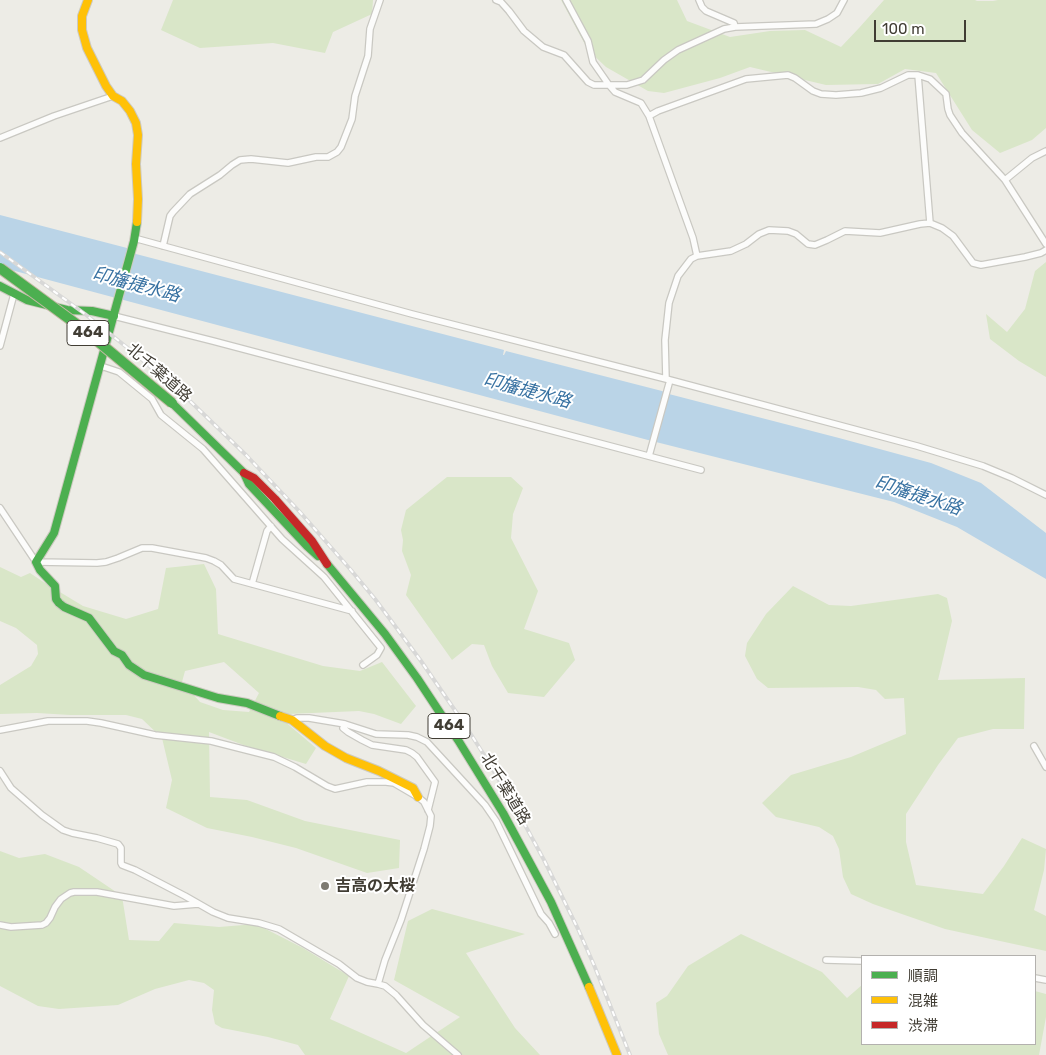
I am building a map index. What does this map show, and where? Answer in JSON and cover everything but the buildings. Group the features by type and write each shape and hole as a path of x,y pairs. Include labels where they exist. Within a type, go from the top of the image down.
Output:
{"main road":[{"path":"88,0 82,16 82,30 87,48 106,86 113,96 122,101 136,123 138,135 136,164 137,222 115,312 54,533 36,562 40,570 55,586 56,599 59,603 89,618 114,651 122,655 129,665 144,675 210,696 247,703 292,720 324,746 346,758 414,788 418,797"},
{"name":"北千葉道路","path":"0,268 83,329 131,368 172,403 244,473 254,478 312,541 326,562 385,634 442,715 503,813 551,902 588,983 617,1055"},
{"path":"0,286 27,300 67,310 115,312"},
{"name":"北千葉道路","path":"244,473 249,484 307,546 326,562"}],"street":[{"path":"163,246 170,216 190,194 220,175 232,164 240,160 251,159 288,163 316,157 328,157 341,147 352,119 355,96 368,56 370,29 380,0"},
{"path":"496,0 501,2 524,31 544,46 564,55 588,82 594,85 608,86 627,85 643,80 664,60 678,50 724,29 816,24 837,13 844,0"},
{"path":"566,0 588,41 593,62 608,86 615,92 641,103 648,116 693,238 697,256"},
{"path":"699,0 706,11 734,23 735,27"},
{"path":"648,116 746,79 788,75 813,91 821,94 836,95 875,90 908,75 918,74 930,79 946,94 950,116 962,133 1005,180 1046,244"},
{"path":"918,74 930,223"},
{"path":"0,138 54,116 113,96"},
{"path":"1005,180 1032,158 1046,151"},
{"path":"649,456 667,388 666,340 669,303 678,276 691,259 697,256 731,251 746,244 758,234 769,230 788,231 796,234 808,244 815,245 845,231 880,233 930,223 942,228 953,236 973,263 981,265 1025,257 1046,250"},
{"path":"134,240 163,246 950,455 1012,478 1046,495"},
{"path":"0,346 14,294"},
{"path":"115,312 222,343 701,470"},
{"path":"100,366 119,372 152,398 161,415 203,449 287,544 324,577 380,648 377,656 363,665"},
{"path":"0,508 36,562 106,562 142,548 152,548 214,560 234,579 352,611"},
{"path":"252,584 267,530 278,514"},
{"path":"292,720 309,718 344,724 376,734 408,735 428,742 485,805 496,821 541,914 555,934"},
{"path":"0,730 48,720 101,723 155,735 211,741 274,757 335,789 367,782 386,782 394,784 418,797 424,802 431,816 430,826 402,920 385,960 378,984"},
{"path":"344,724 343,728 348,732 372,745 406,750 417,757 435,782 428,810"},
{"path":"1034,746 1046,767"},
{"path":"0,771 11,788 28,804 63,830 118,844 121,848 122,865 135,870 213,912 228,918 259,923 279,929 340,964 357,978 385,986 423,1025 458,1055"},
{"path":"0,925 11,927 42,925 50,918 61,899 74,892 97,892 174,906 199,904"},
{"path":"826,960 861,961"}],"green space":[{"path":"173,0 373,0 372,14 333,32 325,53 273,43 200,48 161,30"},
{"path":"561,0 677,0 687,21 730,37 770,31 805,30 841,47 884,0 1046,0 1046,128 1032,140 1000,153 972,130 936,73 905,69 878,84 826,85 750,67 720,78 664,93 648,91 606,67 588,50"},
{"path":"1046,262 1046,377 1019,361 990,339 986,314 1007,332 1025,309 1035,271"},
{"path":"447,477 511,477 523,488 513,514 511,538 538,591 524,629 569,643 575,660 544,697 508,693 492,666 484,645 472,644 452,660 406,595 411,575 402,551 403,540 401,530 406,510"},
{"path":"204,564 216,589 218,634 323,666 360,671 382,662 416,706 401,724 374,714 359,711 288,714 283,720 316,748 306,764 246,746 209,732 210,797 247,800 305,821 400,840 399,868 367,873 296,848 207,828 166,808 172,780 162,738 142,719 126,715 0,714 0,685 31,666 38,654 37,645 16,628 0,621 0,567 21,577 30,573 83,606 126,619 158,609 166,568","holes":["224,662 259,693 249,712 223,710 200,702 182,682 185,671"]},
{"path":"793,586 829,605 851,606 938,594 947,598 952,621 938,680 1025,678 1024,729 993,729 958,738 906,814 906,842 916,885 983,894 1022,838 1046,849 1044,870 1034,910 1046,916 1046,951 945,929 873,904 851,894 843,877 839,849 833,836 819,827 776,817 762,803 791,775 851,757 906,734 904,698 885,699 876,690 858,687 768,688 757,679 745,656 747,643 766,614"},
{"path":"0,851 19,858 45,854 79,867 122,896 129,940 159,941 174,923 219,927 256,924 303,948 349,976 330,1019 406,1053 460,1017 394,980 408,921 432,909 525,934 466,953 515,1028 540,1055 305,1055 298,1045 222,1028 215,1024 212,1010 214,990 204,983 189,980 155,989 118,1005 59,1009 38,1006 0,986"},
{"path":"741,934 822,972 847,998 861,986 861,1045 1036,1045 1036,991 1046,994 1046,1017 1039,1055 668,1055 659,1034 656,1003 667,996 688,966"}],"water":[{"name":"印旛捷水路","path":"0,215 127,248 136,254 504,350 503,355 506,351 931,463 981,483 1046,533 1046,579 957,527 894,502 648,440 0,267"}],"railway":[{"path":"0,252 85,314 191,402 246,455 299,511 375,599 465,725 525,825 578,929 630,1055"}],"traffic: fast":[{"path":"137,222 134,241 54,533 36,562 40,570 55,586 56,599 59,603 89,618 114,651 122,655 129,665 144,675 218,698 247,703 280,716"},
{"path":"0,268 83,329 172,403"},
{"path":"0,286 27,300 67,310 92,311 114,316"},
{"path":"172,403 244,473 249,484 318,556"},
{"path":"327,564 385,634 458,740 503,813 551,902 589,987"}],"traffic: slow":[{"path":"88,0 82,16 82,30 87,48 106,86 113,96 122,101 136,123 138,135 136,164 137,222"},
{"path":"280,716 292,720 325,746 346,758 379,771 413,788 418,797"},
{"path":"589,987 617,1055"}],"traffic: jam":[{"path":"244,473 254,478 275,499 312,541 327,564"}],"place":[{"name":"吉高の大桜","path":"325,886"}]}
